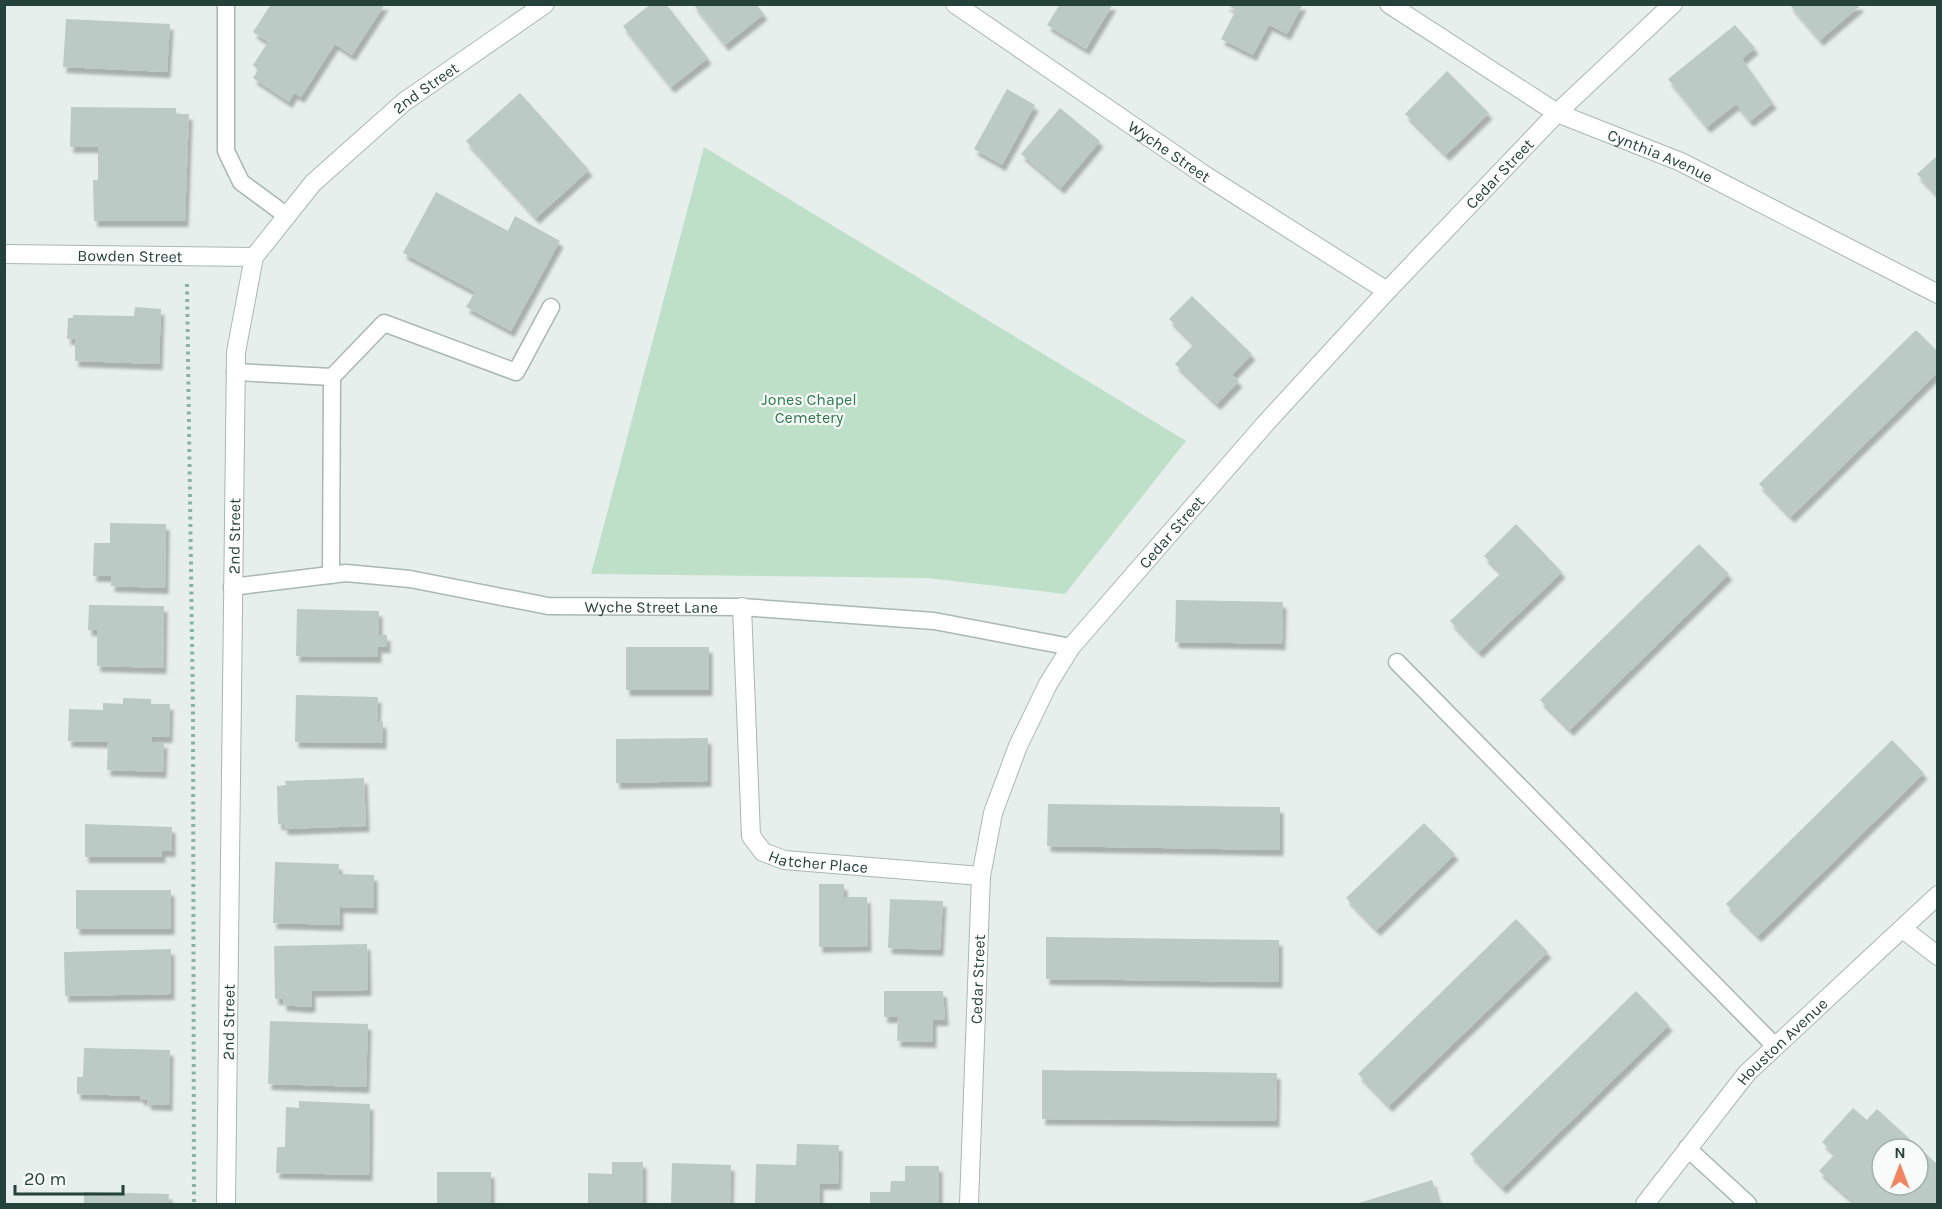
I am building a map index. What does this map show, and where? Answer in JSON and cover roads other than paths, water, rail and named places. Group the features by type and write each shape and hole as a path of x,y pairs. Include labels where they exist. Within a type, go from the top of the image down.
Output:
{"street":[{"name":"2nd Street","path":"226,1204 235,372 236,352 254,257 314,183 404,102 545,4"},
{"name":"Wyche Street","path":"955,4 1203,174 1387,291"},
{"name":"Cynthia Avenue","path":"1389,4 1557,113 1681,162 1938,294"},
{"name":"Cedar Street","path":"969,1204 981,876 993,813 1018,746 1048,684 1071,647 1264,424 1557,113 1673,4"},
{"name":"Bowden Street","path":"4,254 254,257"},
{"name":"Hatcher Place","path":"742,607 751,836 763,852 784,860 981,876"},
{"name":"Houston Avenue","path":"1645,1204 1747,1073 1938,895"},
{"path":"1903,929 1938,956"}],"lane":[{"path":"226,4 226,152 241,182 286,216"},
{"path":"331,575 332,377 384,323 516,372 551,307"},
{"path":"235,372 332,377"},
{"name":"Wyche Street Lane","path":"232,587 346,573 410,579 548,606 742,607 934,621 1071,647"},
{"path":"1397,662 1775,1046"},
{"path":"1687,1148 1748,1204"}],"park label":[{"name":"Jones Chapel Cemetery","path":"809,408"}]}
